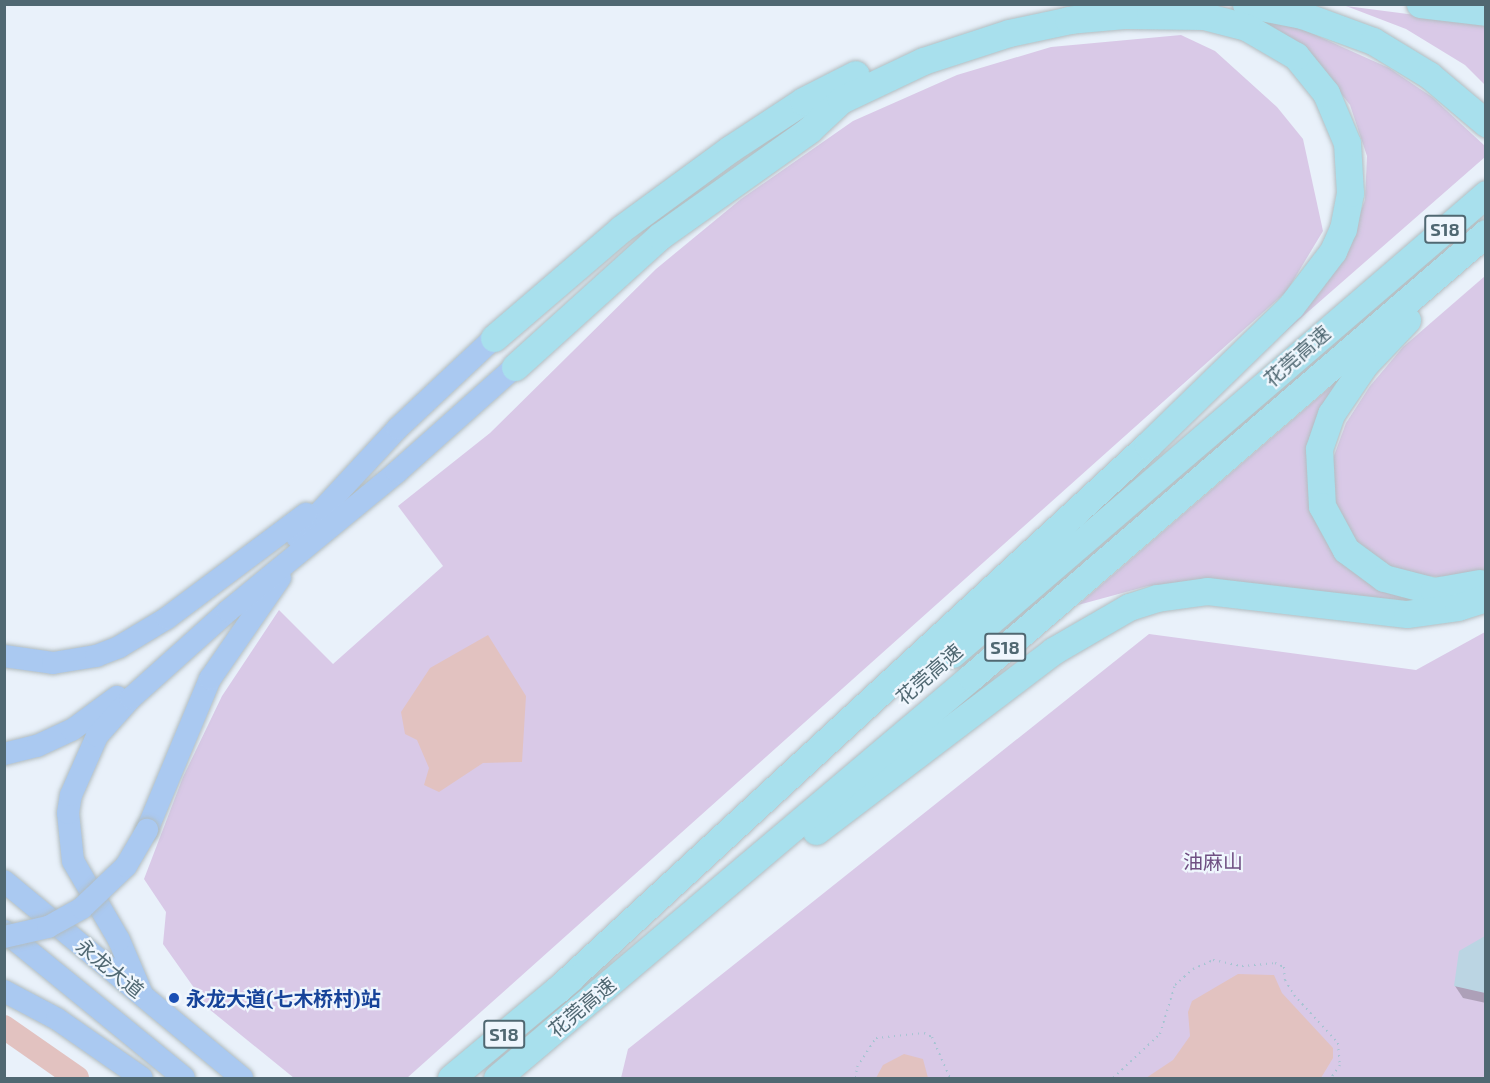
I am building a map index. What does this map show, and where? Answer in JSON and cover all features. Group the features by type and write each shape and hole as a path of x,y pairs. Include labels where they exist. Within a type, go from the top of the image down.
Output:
{"highway":[{"path":"494,338 621,229 803,101 921,44 1060,12 1152,4"},
{"path":"1246,4 1302,15 1373,41 1429,75 1485,123"},
{"path":"1317,4 1372,25 1406,43 1438,63 1485,103"},
{"path":"1420,4 1485,12"},
{"path":"515,367 660,236 809,130 841,100 923,61 1009,33 1060,12 1204,16 1246,27 1296,56 1326,93 1347,143 1350,193 1343,229 1333,252 1291,306 1075,514 557,990"},
{"name":"花莞高速","path":"451,1078 557,990 1485,194"},
{"name":"花莞高速","path":"497,1078 1434,284 1485,233"},
{"path":"1485,249 1434,284 1365,364 1342,395 1319,449 1318,487 1336,537 1355,559 1384,578 1434,591 1485,580"},
{"path":"578,1011 1038,662 1077,634 1129,607 1157,598 1207,591 1407,614 1458,607 1485,598"}],"main road":[{"path":"4,754 55,739 111,702 311,524 398,428 494,338"},
{"path":"142,994 123,948 73,861 68,813 77,775 97,736 131,698 228,610 330,528 515,367"},
{"path":"4,656 53,663 96,656 119,647 192,600 356,474"},
{"path":"4,937 48,927 82,908 126,866 147,830 197,705 223,656 284,573 330,528"},
{"name":"永龙大道","path":"4,881 242,1078"},
{"name":"永龙大道","path":"4,931 184,1078"},
{"path":"4,991 57,1019 142,1078"}],"path":[{"path":"1113,1078 1160,1034 1175,985 1193,969 1213,960 1242,966 1275,963 1284,967 1285,980 1294,995 1338,1043 1340,1065 1331,1078"},
{"path":"856,1078 857,1067 876,1038 924,1033 932,1037 950,1078"}],"green space":[{"path":"1346,6 1485,24 1485,85 1465,65 1406,29"},
{"path":"1247,17 1300,28 1389,68 1432,97 1485,146 1485,157 1277,339 1341,263 1365,200 1367,156 1350,105 1322,69"},
{"path":"1181,35 1215,51 1277,107 1303,139 1323,231 1287,291 407,1078 294,1078 209,1009 163,944 166,912 144,879 183,777 222,696 279,610 333,664 443,566 398,506 490,433 656,269 741,199 853,121 957,75 1051,47"},
{"path":"1485,276 1485,571 1451,578 1406,574 1372,559 1346,531 1330,497 1332,461 1346,423 1370,386 1403,347"},
{"path":"1335,383 1309,443 1316,519 1429,603 1211,581 1148,586 1078,605"},
{"name":"油麻山","path":"1485,632 1485,1078 621,1078 628,1049 1149,634 1416,670"}],"shaded area":[{"path":"488,635 526,696 522,762 483,763 439,792 424,785 429,768 417,740 405,734 401,712 430,668"},
{"path":"1238,974 1274,975 1282,993 1333,1048 1333,1058 1321,1078 1146,1078 1173,1060 1190,1036 1188,1012 1192,1001"},
{"path":"904,1054 923,1059 928,1078 876,1078 883,1065"}],"building":[{"path":"1485,936 1485,993 1454,986 1459,951"}],"waterway":[{"path":"4,1027 77,1078"}],"place":[{"name":"永龙大道(七木桥村)站","path":"174,998"}]}
